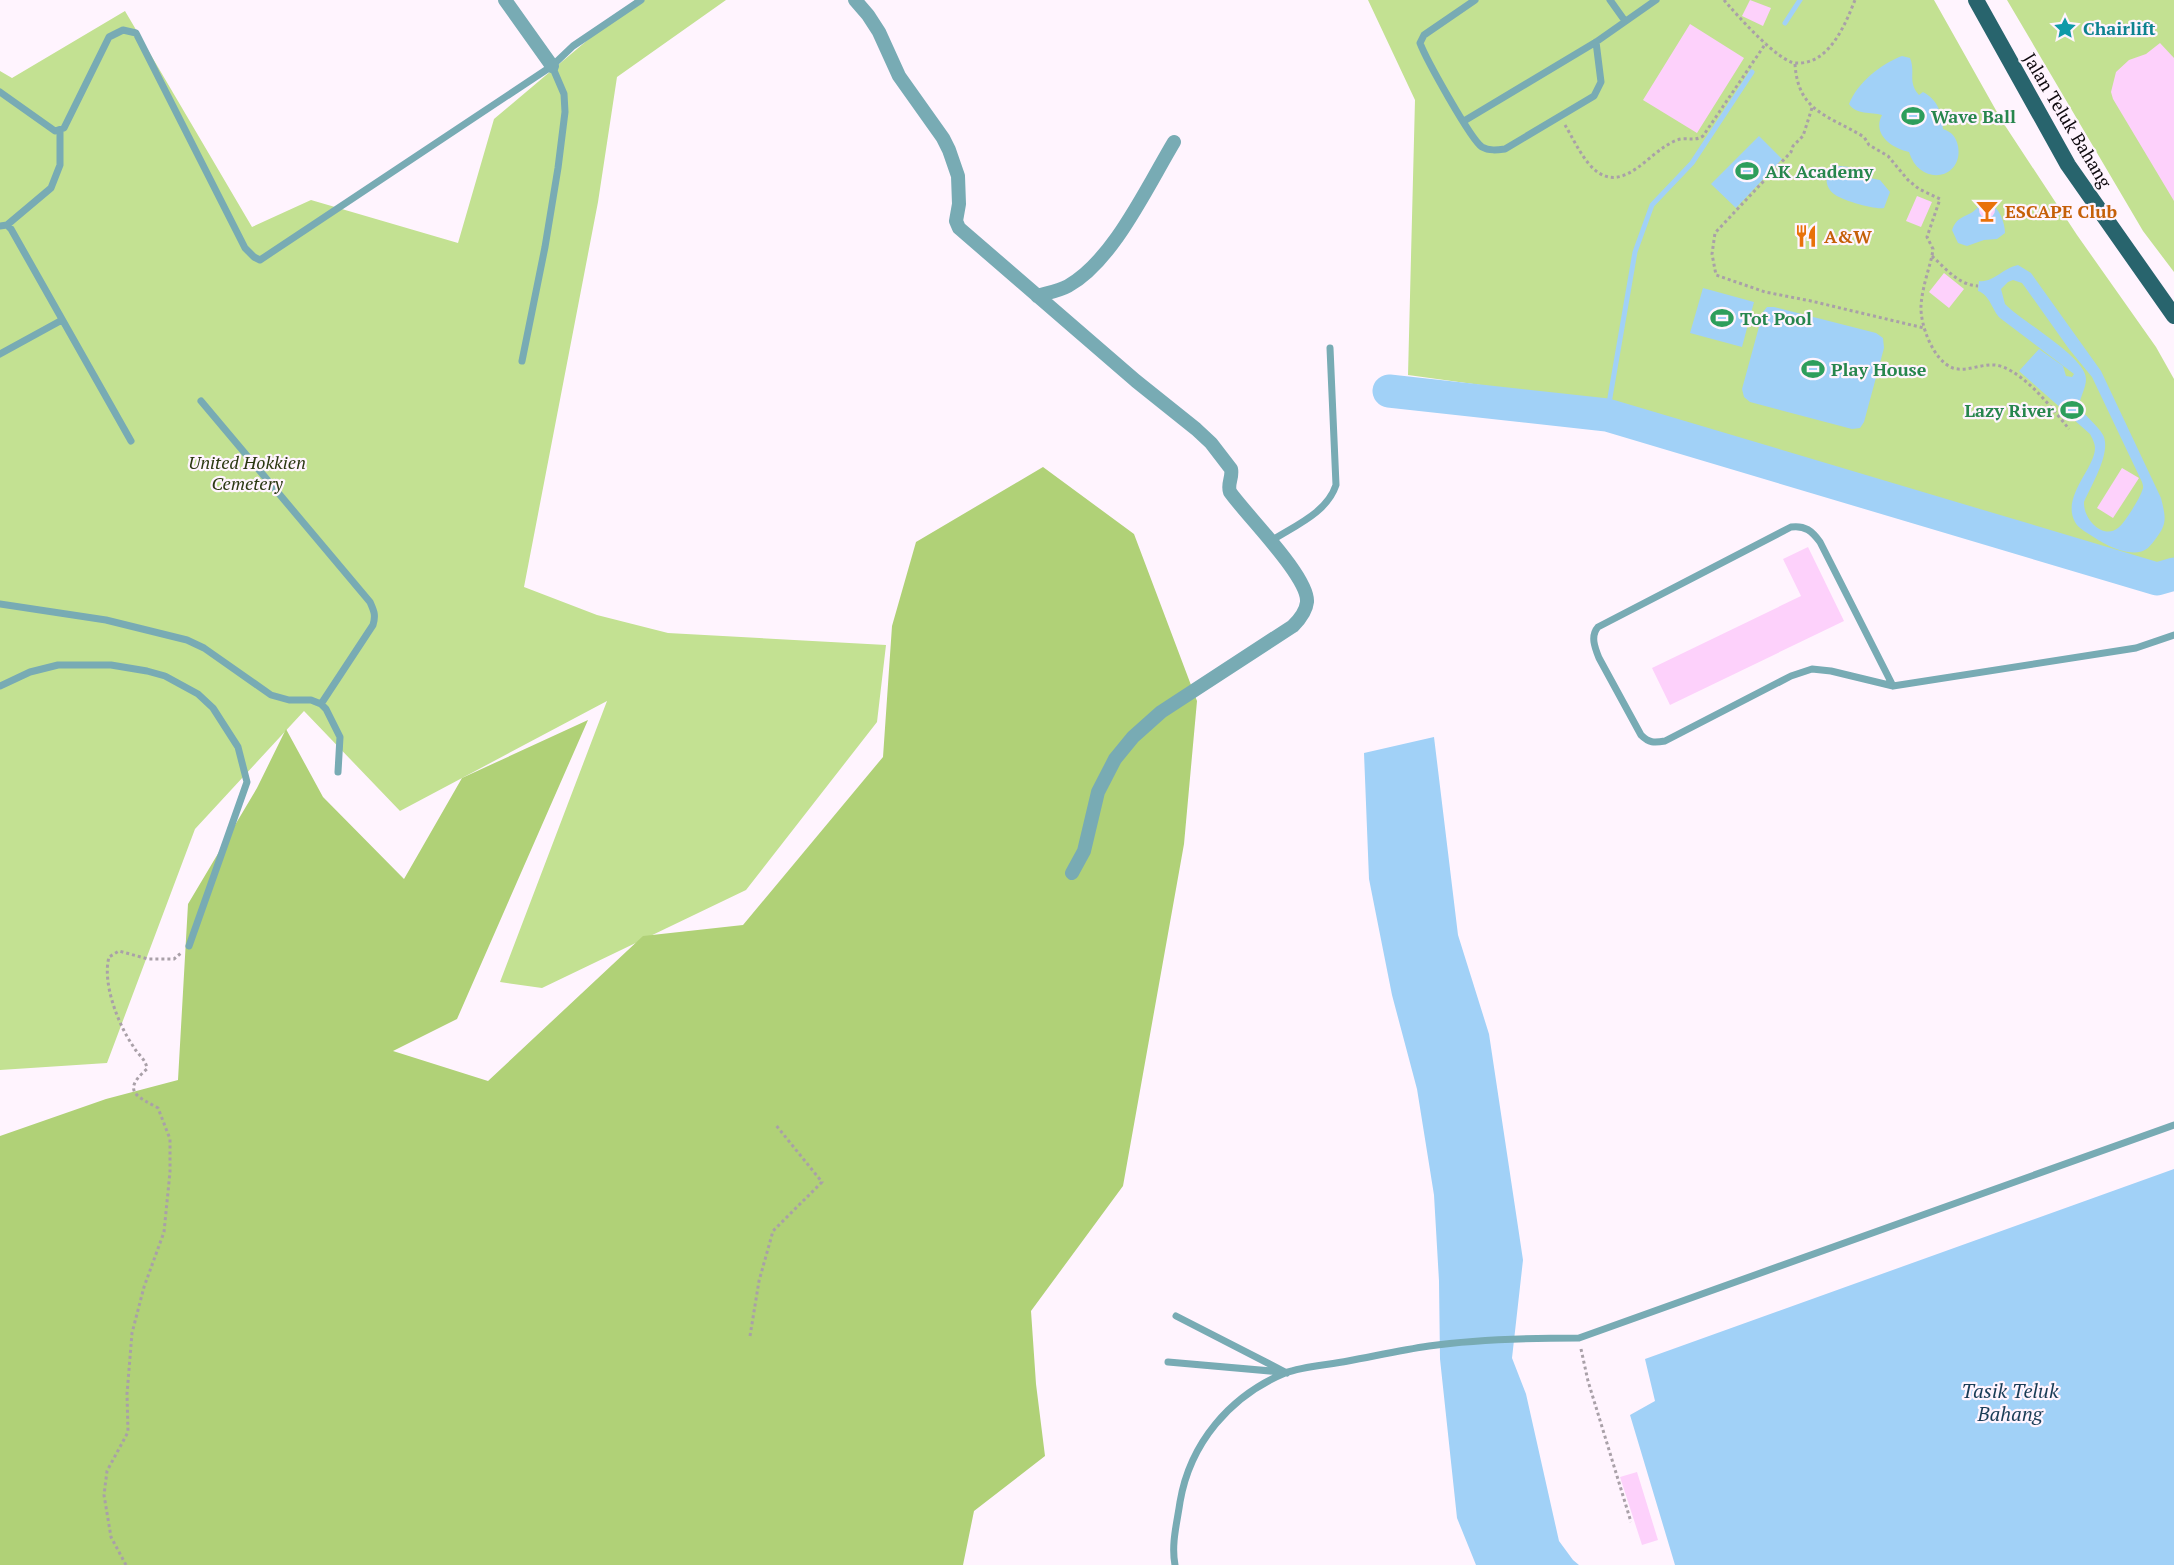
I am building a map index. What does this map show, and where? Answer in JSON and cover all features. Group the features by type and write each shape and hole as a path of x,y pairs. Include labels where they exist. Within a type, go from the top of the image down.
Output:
{"main road":[{"name":"Jalan Teluk Bahang","path":"1978,1 2068,165 2174,316"}],"street":[{"path":"505,0 552,66"},
{"path":"855,0 879,32 907,89 943,138 949,150 958,176 959,204 956,221 959,228 1212,443 1231,469 1230,492 1271,541 1305,591 1307,602 1300,619 1293,626 1161,712 1133,737 1115,759 1098,792 1084,851 1072,873"},
{"path":"1037,296 1067,287 1090,270 1111,247 1174,142"}],"lane":[{"path":"0,92 55,131 60,130 64,128 109,37 123,30 136,33 245,248 260,260 552,66 573,46 641,0"},
{"path":"1475,0 1424,35 1420,41 1477,143 1484,148 1493,150 1505,148 1594,96 1601,82 1596,42"},
{"path":"1610,0 1625,21"},
{"path":"1464,121 1596,42 1656,0"},
{"path":"522,362 545,247 565,112 564,94 552,66"},
{"path":"3,226 51,188 60,165 60,130"},
{"path":"3,226 11,229 130,441"},
{"path":"0,354 62,320"},
{"path":"1271,541 1324,506 1334,492 1336,485 1329,348"},
{"path":"201,401 370,602 376,617 321,704"},
{"path":"1893,686 1820,542 1809,529 1804,527 1791,527 1598,627 1594,634 1595,648 1599,658 1641,735 1650,742 1665,741 1791,676 1812,669 1831,670 1893,686 2136,648 2174,635"},
{"path":"0,604 117,622 187,640 204,648 271,695 290,700 311,700 321,704 326,709 340,737 338,772"},
{"path":"0,686 30,672 58,665 111,665 165,676 198,694 213,708 238,747 247,782 189,946"},
{"path":"1168,1362 1287,1373 1429,1346 1520,1338 1579,1338 2174,1125"},
{"path":"1176,1316 1287,1373"},
{"path":"1174,1565 1172,1550 1183,1487 1192,1461 1208,1432 1228,1410 1250,1392 1287,1373"}],"path":[{"path":"1724,0 1747,27 1786,60 1795,63 1817,58 1830,46 1846,22 1855,0"},
{"path":"1559,116 1588,164 1597,173 1610,177 1626,175 1672,142 1679,139 1699,139 1703,136 1766,43"},
{"path":"1795,63 1796,77 1805,99 1812,108 1864,137 1869,145 1888,156 1908,180 1919,189 1940,199 1927,237 1932,256 1921,309 1925,328 1935,352 1952,368 1963,369 1987,364 2003,367 2017,374 2048,403 2069,429"},
{"path":"1812,108 1803,136 1793,146 1791,152 1715,233 1712,254 1716,276 1765,292 1925,328"},
{"path":"1932,256 1962,282 1978,286"},
{"path":"126,1565 111,1537 104,1495 107,1471 128,1432 127,1394 132,1333 144,1287 164,1232 170,1172 170,1139 158,1108 136,1096 134,1084 138,1077 147,1070 146,1062 131,1044 109,995 106,969 109,957 119,951 148,959 174,959 189,946"},
{"path":"750,1336 759,1281 773,1231 822,1182 776,1124"},
{"path":"1579,1338 1588,1381 1631,1522"}],"green space":[{"name":"United Hokkien Cemetery","path":"635,0 726,0 617,77 598,202 524,587 597,615 668,633 886,645 877,722 746,890 542,988 500,982 607,701 400,811 304,711 195,829 107,1063 0,1070 0,71 12,78 125,11 252,227 311,200 458,243 494,119"},
{"path":"1368,0 1934,0 2002,121 2077,235 2156,347 2174,379 2174,558 2150,567 1626,405 1408,375 1415,100"},
{"path":"2007,0 2174,0 2174,272 2143,231"},
{"path":"1043,467 1134,534 1197,701 1184,844 1123,1186 1031,1311 1036,1384 1045,1456 974,1511 963,1565 0,1565 0,1136 106,1099 178,1080 188,904 257,788 286,729 323,797 404,879 462,778 588,720 457,1019 393,1051 488,1081 643,936 743,925 883,757 892,626 916,542"}],"water":[{"name":"Wave Ball","path":"1902,56 1910,58 1915,90 1919,95 1923,92 1928,95 1936,103 1942,118 1943,129 1955,137 1958,146 1958,157 1954,166 1948,172 1940,175 1931,175 1922,171 1909,152 1890,144 1885,139 1879,128 1882,115 1860,112 1849,104 1864,81 1886,64"},
{"name":"AK Academy","path":"1759,136 1782,159 1736,208 1711,184"},
{"path":"1840,166 1850,167 1865,177 1880,180 1890,192 1884,208 1858,204 1834,194 1828,186 1827,178 1831,170"},
{"path":"1988,202 2001,215 2005,233 1997,239 1984,240 1967,246 1958,243 1952,230 1955,223"},
{"name":"Lazy River","path":"2018,265 2031,273 2101,371 2161,498 2164,514 2163,527 2150,546 2142,551 2127,552 2111,547 2075,522 2072,503 2094,456 2094,442 2090,434 2019,371 2039,349 2063,366 2066,376 2072,377 2074,374 2000,318 1988,299 1978,291 1979,281 1989,280","holes":["2013,280 2022,283 2092,377 2142,482 2143,488 2135,505 2121,526 2112,531 2100,530 2095,526 2090,521 2085,508 2084,502 2103,459 2105,442 2103,435 2079,406 2086,382 2083,370 2065,350 2005,304 2001,289"]},
{"name":"Tot Pool","path":"1703,288 1754,302 1742,347 1690,333"},
{"name":"Play House","path":"1767,307 1876,333 1883,338 1884,348 1864,422 1860,428 1852,429 1750,402 1744,397 1742,389 1763,312"},
{"path":"1434,737 1458,935 1489,1034 1523,1260 1512,1358 1526,1394 1559,1541 1579,1565 1476,1565 1457,1518 1440,1359 1439,1281 1434,1195 1417,1089 1392,995 1369,879 1364,753"},
{"name":"Tasik Teluk Bahang","path":"2174,1169 2174,1565 1675,1565 1630,1415 1655,1401 1645,1359"}],"building":[{"path":"1750,0 1771,8 1763,26 1742,16"},
{"path":"1690,24 1744,58 1697,133 1643,100"},
{"path":"2160,43 2174,58 2174,201 2111,92 2116,72 2129,60 2146,54"},
{"path":"1917,196 1932,202 1921,227 1906,221"},
{"name":"ESCAPE Club","path":"1984,202 1990,202 1995,210 1993,216 1984,218 1979,213 1979,207"},
{"path":"1944,273 1964,289 1949,308 1929,292"},
{"path":"2122,468 2139,478 2113,518 2097,508"},
{"path":"1808,547 1844,621 1670,705 1652,668 1801,596 1783,559"},
{"path":"1637,1472 1658,1540 1642,1545 1620,1477"}],"waterway":[{"path":"1785,23 1800,0"},
{"path":"1607,415 1635,252 1652,205 1692,163 1752,72"},
{"path":"1389,391 1607,415 2157,579 2174,574"}],"place":[{"name":"Chairlift","path":"2065,28"},
{"name":"Wave Ball","path":"1913,116"},
{"name":"AK Academy","path":"1747,171"},
{"name":"ESCAPE Club","path":"1987,211"},
{"name":"A&W","path":"1806,236"},
{"name":"Tot Pool","path":"1722,318"},
{"name":"Play House","path":"1813,369"},
{"name":"Lazy River","path":"2072,410"}]}
